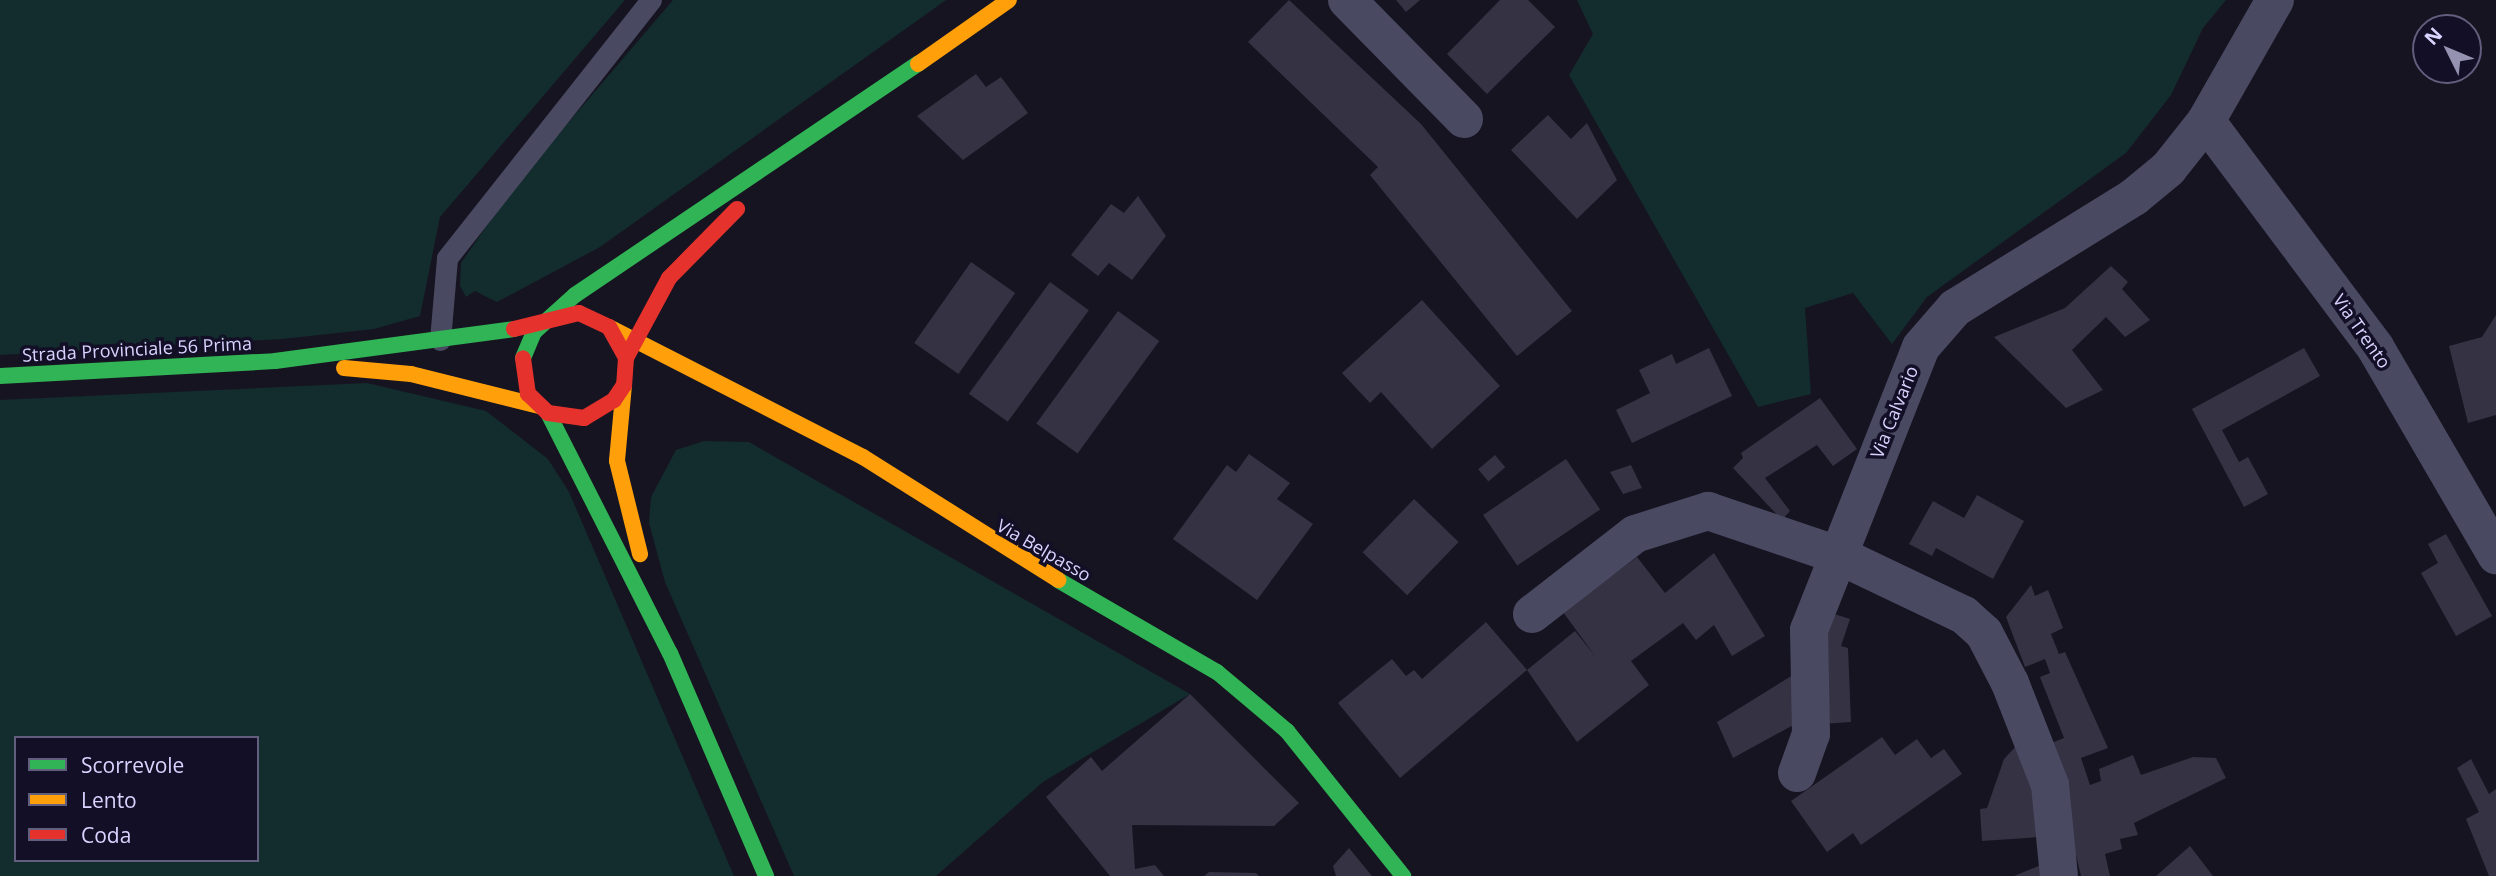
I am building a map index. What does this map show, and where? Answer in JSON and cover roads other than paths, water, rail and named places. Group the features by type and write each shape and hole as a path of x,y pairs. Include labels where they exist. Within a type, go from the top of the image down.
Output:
{"main road":[{"path":"766,876 670,653 543,410 528,394 521,362 525,346 575,295 799,148 1009,0"},
{"path":"670,653 617,461 626,358 669,278 799,148"},
{"path":"664,318 669,278"},
{"path":"484,334 575,295"},
{"path":"275,361 484,334 579,313 609,327 626,358"},
{"name":"Via Belpasso","path":"609,327 688,363 863,457 992,542 1217,672 1287,731 1404,876"},
{"path":"672,343 688,363"},
{"path":"275,361 411,374 575,419 601,412 624,384"},
{"name":"Strada Provinciale 56 Prima","path":"0,376 275,361"}],"street":[{"path":"1347,0 1464,118"},
{"name":"Via Calvario","path":"1797,774 1811,734 1809,630 1921,346 1955,308 2134,197 2168,169 2206,121 2275,0"},
{"name":"Via Trento","path":"2206,121 2375,347 2496,555"},
{"path":"1532,614 1635,534 1708,510 1838,555 1964,615 1984,634 2010,683 2050,785 2059,876"}],"lane":[{"path":"440,340 447,258 651,0"}]}
